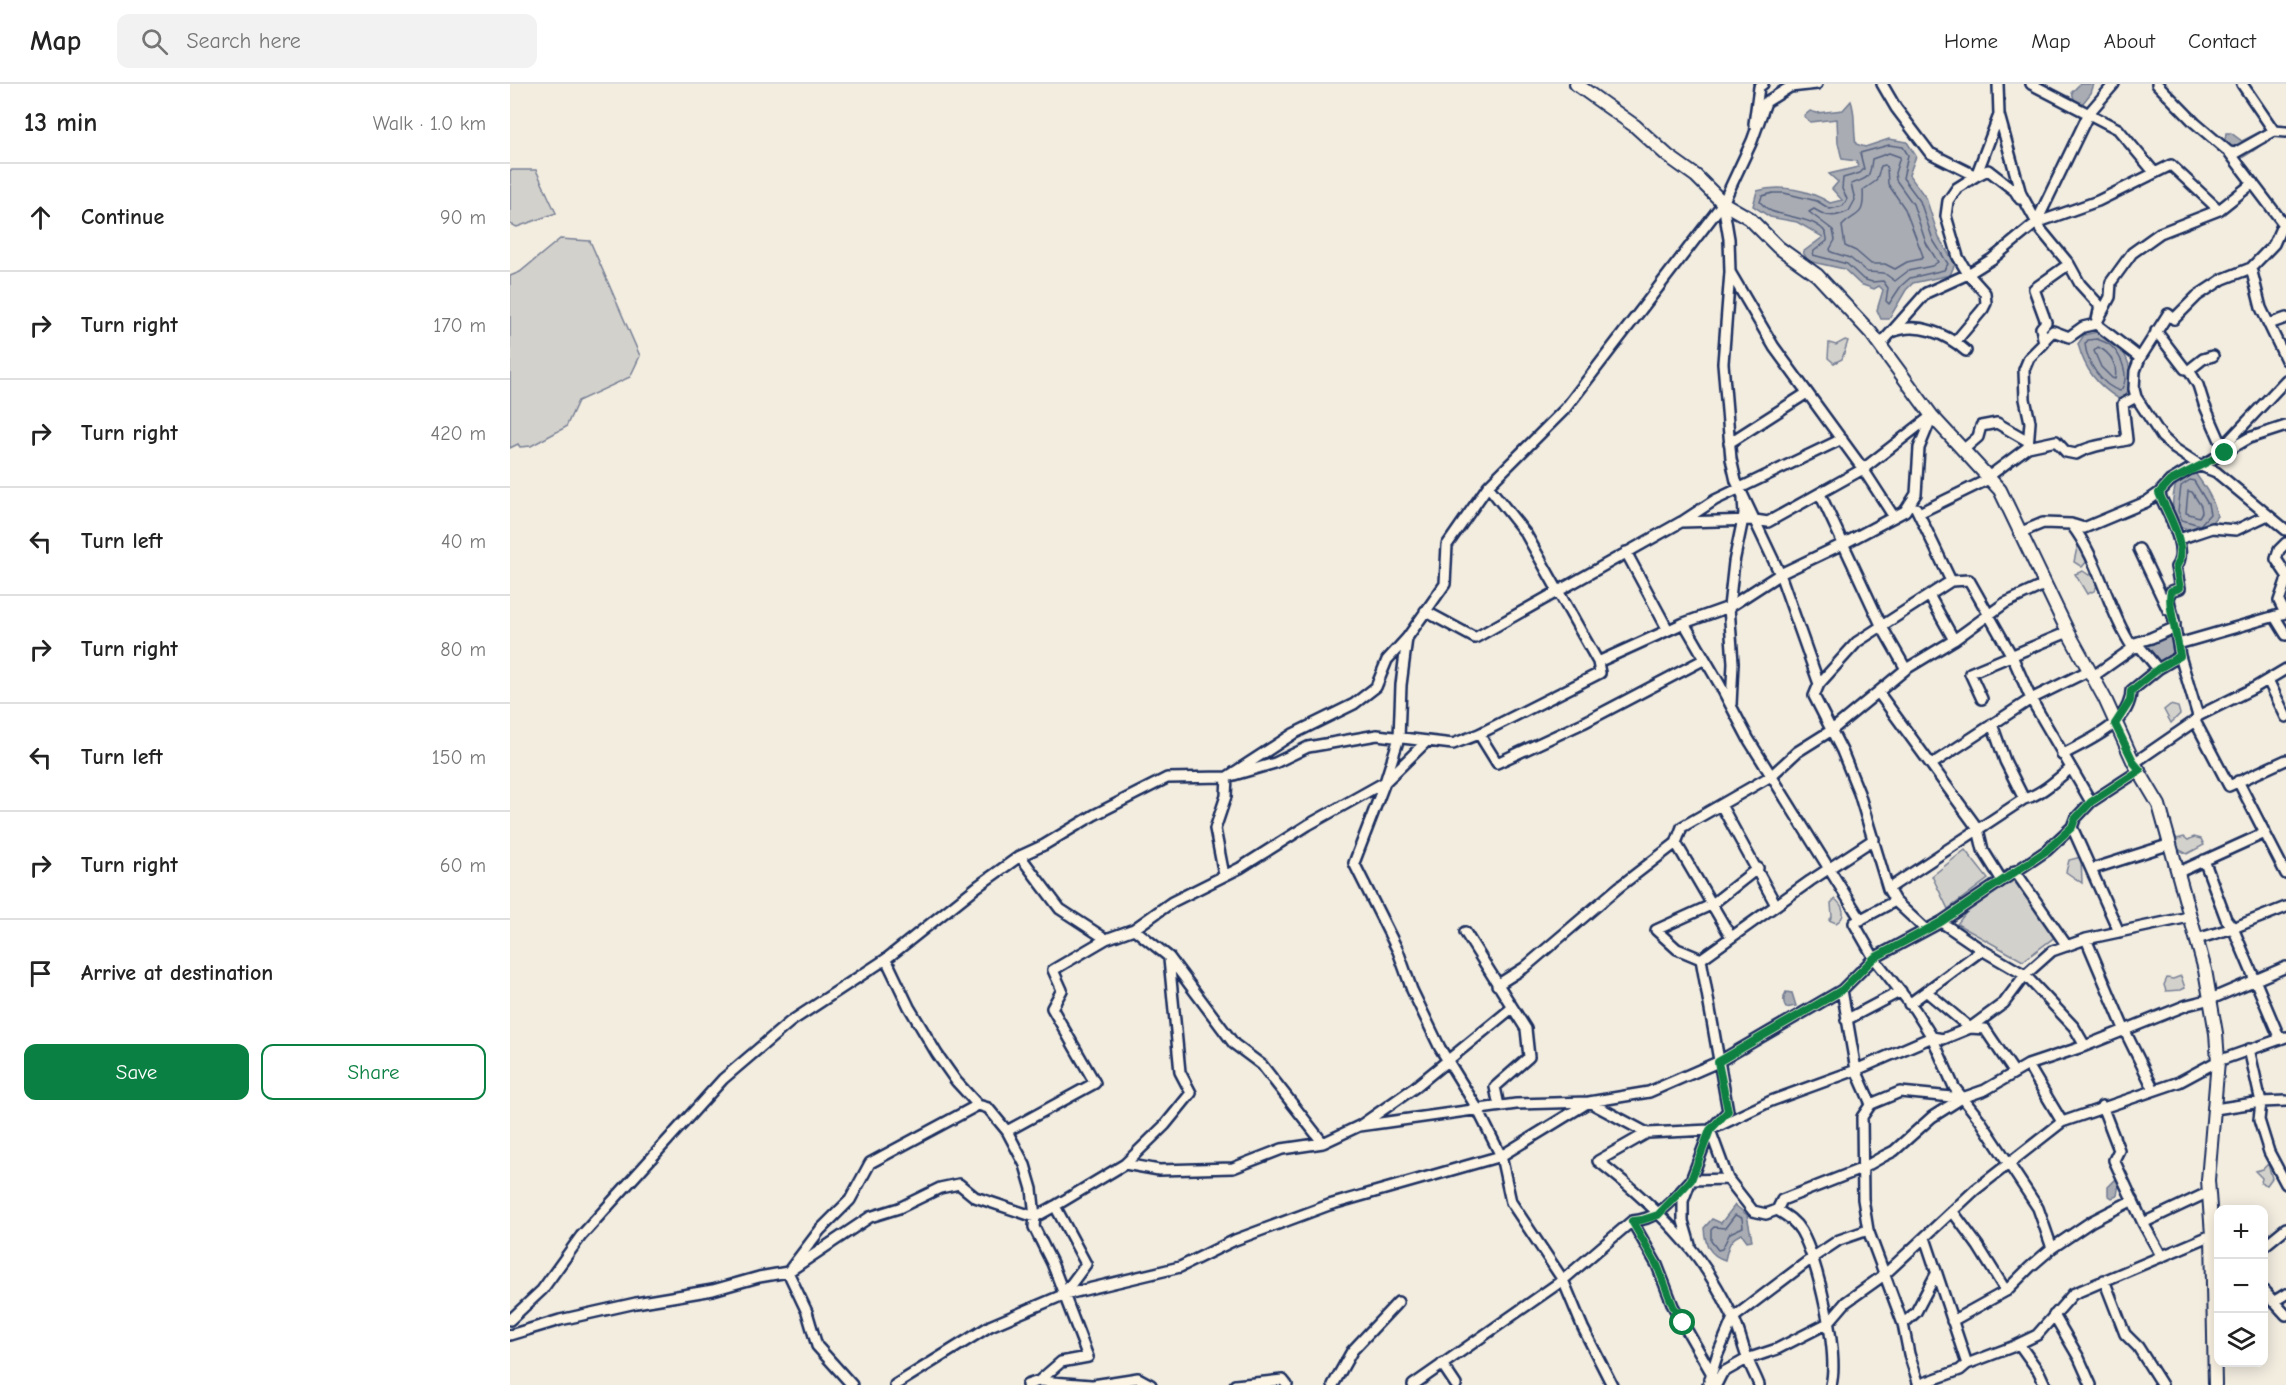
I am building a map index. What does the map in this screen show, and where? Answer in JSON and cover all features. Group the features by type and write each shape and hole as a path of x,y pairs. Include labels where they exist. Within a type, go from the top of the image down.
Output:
{"street":[{"path":"1576,84 1635,126 1668,156 1696,176 1723,203 1749,218 1779,247 1817,275 1880,345 1932,416 2000,490 2044,585 2105,699 2137,767 2159,805 2179,872 2211,999 2218,1061 2209,1192 2214,1264"},
{"path":"1227,777 1293,734 1354,704 1376,687 1387,660 1407,638 1445,584 1447,544 1488,486 1566,409 1723,203 1752,141 1766,102 1790,87 1817,84"},
{"path":"1882,84 1896,108 1930,153 1976,176"},
{"path":"1998,84 1999,115 2021,194 2036,223"},
{"path":"2031,84 2090,113 2100,122 2118,129 2154,172"},
{"path":"2036,223 2090,113 2114,84"},
{"path":"2157,84 2195,123 2229,152 2285,224 2274,244 2251,268 2223,279 2197,296 2174,319 2169,314 2140,358 2134,379 2136,397 2163,437 2175,449 2201,466 2216,472 2286,530"},
{"path":"2242,84 2274,131"},
{"path":"1752,141 1760,85"},
{"path":"1976,176 1999,115"},
{"path":"2229,152 2235,153 2274,131 2286,132"},
{"path":"1880,345 1926,293 1968,274 2036,223 2098,201 2171,165 2219,210"},
{"path":"1956,341 1986,303 1985,293 1968,274 1958,257 1946,216 1948,201 1957,188 1988,170 2015,191 2036,223 2069,264 2080,284 2100,306 2097,324"},
{"path":"2097,324 2110,297 2111,282 2132,253 2160,233 2219,210 2253,183"},
{"path":"1723,203 1729,239 1730,272 1723,363 1731,459 1741,491 1780,574 1819,684"},
{"path":"2044,340 2041,328 2046,322 2034,290 2069,264"},
{"path":"2251,268 2261,308 2286,360"},
{"path":"1730,272 1755,318 1863,469 1894,517"},
{"path":"2269,324 2286,318"},
{"path":"2028,444 2030,422 2025,399 2025,363 2053,330 2069,337 2083,327 2097,324"},
{"path":"2097,324 2140,358"},
{"path":"1889,334 1916,327 1956,341 1966,351"},
{"path":"2156,331 2185,369 2189,370 2224,450"},
{"path":"2189,370 2203,359 2213,356"},
{"path":"2224,450 2286,380"},
{"path":"1729,443 1808,393"},
{"path":"1919,513 1989,479 2028,444 2056,441 2066,452 2076,454 2087,447 2101,447 2127,440 2122,404 2136,397"},
{"path":"1681,522 1755,520 1768,522 1863,469 1932,416"},
{"path":"1598,662 1684,623 1729,607 1780,574 1843,544 1905,510 1916,494 1919,448 1932,416"},
{"path":"1964,450 1978,437 1981,426 1997,423 2028,444"},
{"path":"2019,532 2043,523 2071,524 2084,528 2146,502 2170,481 2190,469 2201,466 2224,450 2249,438 2286,426"},
{"path":"1425,611 1475,638 1681,522 1842,439"},
{"path":"510,1320 542,1290 581,1236 723,1079 790,1022 886,959 978,886 1020,856 1167,778 1227,777 1275,763 1308,747 1377,735 1453,744 1479,734 1600,673 1598,662 1526,534 1488,486"},
{"path":"1731,707 1733,663 1729,607 1734,561 1743,521 1741,491"},
{"path":"2159,493 2181,544 2181,560 2176,567 2180,588 2171,591 2168,598 2180,656 2197,718 2229,786 2285,763"},
{"path":"1820,494 1882,627 1906,669"},
{"path":"1912,500 1951,581"},
{"path":"2179,539 2212,528 2236,530 2268,515"},
{"path":"2071,524 2084,540 2095,562 2120,630 2133,648"},
{"path":"2286,543 2279,550 2276,559 2286,574"},
{"path":"2139,549 2175,624"},
{"path":"1626,552 1668,630"},
{"path":"1925,929 1895,901 1888,889 1856,785 1814,696 1819,684 1857,642 1930,597 1951,581 1969,580 2012,656 2031,699 2091,802"},
{"path":"2286,581 2279,601 2286,636"},
{"path":"1497,985 1524,968 1676,843 1682,827 1771,776 1797,752 1832,730 1906,669 1954,640 2005,603 2044,585"},
{"path":"1930,597 1954,640"},
{"path":"2178,644 2282,614"},
{"path":"1684,623 1771,776 1861,920"},
{"path":"2133,648 2135,643 2166,632 2174,628 2175,624"},
{"path":"1982,699 1970,673 2068,632"},
{"path":"1407,638 1401,685 1399,738 1354,863 1398,951 1412,990 1440,1048 1477,1108 1501,1156 1511,1202 1563,1280 1588,1338 1612,1385"},
{"path":"1932,764 2031,699 2090,674 2133,648 2140,647 2158,669"},
{"path":"2062,755 2115,724 2130,701 2131,691 2158,669 2180,656"},
{"path":"1479,734 1497,764 1583,723 1705,659"},
{"path":"1359,1126 1477,1108 1589,1102 1649,1092 1718,1062 1842,990 1874,958 1941,922 2001,879 2046,851 2072,827 2075,819 2091,802 2197,718 2286,669"},
{"path":"2268,680 2286,717"},
{"path":"1878,692 1978,829 1983,850 2001,879"},
{"path":"1992,724 2024,799"},
{"path":"1007,1131 1095,1083 1052,1008 1062,990 1053,970 1106,939 1134,929 1172,902 1240,868 1308,825 1385,782 1427,741"},
{"path":"1888,889 2024,799 2044,789 2070,768"},
{"path":"1224,875 1215,829 1226,796 1227,777"},
{"path":"2238,781 2286,874"},
{"path":"1721,804 1758,868 1776,905"},
{"path":"2072,827 2119,932"},
{"path":"2179,872 2265,833"},
{"path":"1701,959 1829,868 1874,839"},
{"path":"1676,843 1731,938"},
{"path":"2092,869 2171,844"},
{"path":"2276,854 2286,850"},
{"path":"1020,856 1060,909 1106,939"},
{"path":"1716,1385 1722,1373 1747,1359 1777,1349 1828,1323 1846,1302 1884,1275 1975,1190 2062,1122 2102,1106 2179,1082 2218,1061 2283,1038 2254,982 2233,928 2226,919 2204,860"},
{"path":"1701,959 1677,949 1656,930 1712,905 1758,868"},
{"path":"2015,871 2067,946"},
{"path":"1895,901 1854,923 1874,958 1901,991 1932,1037 1948,1078 1980,1120 2038,1208 2052,1248"},
{"path":"2197,939 2233,928 2286,907"},
{"path":"1759,1385 1733,1318 1691,1249 1619,1177 1598,1161 1647,1133 1710,1130 1771,1101 1856,1070 1932,1037 1943,1039 1970,1028 2004,1003 2025,975 2052,951 2086,939 2189,917"},
{"path":"1941,922 2025,975 2074,1027 2085,1046"},
{"path":"1134,929 1169,957 1234,1044 1262,1065 1323,1143"},
{"path":"1465,932 1526,1029 1529,1057 1495,1087 1499,1106"},
{"path":"2086,939 2125,1031 2154,1090"},
{"path":"1909,1004 1983,950"},
{"path":"510,1335 560,1320 636,1303 713,1290 759,1277 788,1272 870,1217 899,1208 940,1188 959,1184 975,1197 1035,1217 1125,1164 1166,1125 1191,1093 1180,1072 1169,957"},
{"path":"886,959 909,1007 937,1054 956,1081 978,1105 988,1108 1007,1131 1024,1165 1032,1189 1034,1227 1052,1263 1088,1357 1061,1362 1040,1383"},
{"path":"1691,1249 1683,1221 1683,1201 1710,1130 1728,1111 1701,959"},
{"path":"1710,1130 1728,1179 1753,1211 1766,1214 1777,1210 1782,1200 1861,1169 1894,1151 1932,1117 1962,1098 1984,1090 2028,1065 2125,1031 2187,1005 2211,999 2286,967"},
{"path":"1842,990 1856,1070 1871,1104"},
{"path":"1846,1020 1901,991"},
{"path":"1927,992 1970,1028 1985,1029 2014,1072"},
{"path":"1125,1164 1159,1170 1233,1168 1282,1149 1323,1143 1359,1126 1414,1088 1512,1008"},
{"path":"2249,1049 2261,1102 2259,1120 2269,1152 2282,1169 2286,1184"},
{"path":"2028,1065 2062,1122"},
{"path":"1962,1098 1900,1092 1871,1104 1862,1117 1861,1169 1868,1230 1903,1324 1918,1385 1960,1370 1967,1364 2037,1335 2073,1294 2212,1235"},
{"path":"1589,1102 1647,1133"},
{"path":"895,1385 990,1326 1064,1295 1180,1267 1235,1240 1329,1205 1501,1156 1589,1102"},
{"path":"2215,1109 2261,1102 2286,1102"},
{"path":"788,1272 820,1230 850,1200 870,1163 978,1105"},
{"path":"2102,1106 2119,1150 2114,1160 2142,1223 2162,1257"},
{"path":"1413,1385 1563,1280 1632,1221 1658,1215 1691,1180 1728,1179"},
{"path":"2142,1223 2209,1192"},
{"path":"1952,1321 2006,1291 2052,1248 2092,1221 2133,1200"},
{"path":"1054,1206 1086,1264 1064,1295"},
{"path":"1777,1210 1794,1221 1802,1233 1812,1258 1828,1323 1834,1373 1831,1385"},
{"path":"1953,1212 1978,1246 2006,1291"},
{"path":"1632,1221 1657,1265 1673,1306 1712,1374"},
{"path":"2268,1243 2286,1228"},
{"path":"1708,1385 1733,1318 1839,1240 1868,1230"},
{"path":"1925,1238 1967,1364"},
{"path":"788,1272 807,1312 817,1346 852,1385"},
{"path":"1903,1324 1916,1312 1936,1274"},
{"path":"2104,1280 2125,1334 2138,1347 2162,1385"},
{"path":"2273,1302 2286,1294"},
{"path":"2268,1296 2286,1315"},
{"path":"1334,1385 1352,1351 1398,1302"},
{"path":"2215,1385 2216,1313"},
{"path":"2055,1315 2091,1385"},
{"path":"2019,1344 2039,1372 2045,1385"},
{"path":"1442,1364 1456,1385"},
{"path":"1027,1385 1040,1383 1092,1385 1138,1378 1151,1385"},
{"path":"1235,1385 1283,1380 1287,1385"}],"shaded area":[{"path":"510,170 536,170 556,213 517,227 510,224"},
{"path":"560,239 590,241 640,356 630,377 578,401 566,427 531,446 520,447 518,444 510,448 510,276 520,272"},
{"path":"1845,340 1848,341 1842,359 1834,363 1828,358 1829,343 1836,345"},
{"path":"2078,543 2085,549 2088,560 2082,567 2074,562"},
{"path":"2083,571 2089,575 2095,571 2098,584 2094,591 2087,594 2075,574"},
{"path":"2170,705 2178,707 2180,714 2171,723 2164,710"},
{"path":"2172,830 2177,839 2184,837 2188,840 2194,837 2201,839 2204,845 2187,854 2180,850 2177,855"},
{"path":"1965,850 1988,879 1948,909 1932,876"},
{"path":"2081,857 2082,883 2066,872 2069,860"},
{"path":"2012,875 2056,936 2023,961 1957,924 1976,900"},
{"path":"1835,899 1843,911 1842,918 1836,923 1829,920 1832,917 1831,903"},
{"path":"2181,976 2185,988 2166,991 2164,985 2167,978 2173,979"},
{"path":"2268,1164 2272,1178 2267,1185 2261,1183 2262,1178 2255,1171 2263,1169"}],"water":[{"path":"2080,84 2094,84 2091,93 2083,103 2075,103 2072,92"},
{"path":"1851,101 1856,144 1865,147 1889,139 1907,142 1916,156 1909,175 1926,198 1939,238 1955,264 1950,275 1913,283 1906,290 1889,319 1881,319 1877,310 1883,290 1879,286 1874,289 1860,284 1844,269 1808,261 1803,252 1823,237 1797,222 1770,217 1753,206 1757,191 1775,188 1804,192 1830,203 1842,200 1832,189 1838,182 1829,174 1858,167 1856,161 1842,159 1838,143 1837,119 1810,122 1804,116 1810,111 1817,113 1843,110"},
{"path":"2269,129 2268,135 2263,143 2242,158 2237,156 2225,140 2226,133 2231,133 2242,141"},
{"path":"2097,332 2114,340 2128,362 2130,387 2119,399 2093,376 2084,362 2078,344 2084,335"},
{"path":"2190,473 2195,473 2206,488 2217,516 2208,527 2199,531 2176,525 2173,514 2173,497 2177,481"},
{"path":"2176,592 2175,600 2180,619 2174,653 2168,661 2157,662 2135,645 2155,641 2173,630 2165,608"},
{"path":"1786,992 1792,993 1796,1006 1786,1008 1784,996"},
{"path":"2116,1179 2119,1183 2117,1196 2112,1198 2108,1195 2108,1187"},
{"path":"1735,1205 1747,1215 1752,1240 1747,1241 1742,1234 1734,1238 1725,1260 1715,1255 1709,1248 1704,1228 1712,1219 1721,1223"}],"route":[{"path":"1683,1323 1673,1306 1657,1265 1632,1221 1658,1215 1691,1180 1710,1130 1728,1111 1718,1062 1842,990 1874,958 1941,922 2001,879 2046,851 2072,827 2075,819 2091,802 2140,770 2134,763 2115,724 2130,701 2131,691 2158,669 2180,656 2168,598 2171,591 2180,588 2176,567 2181,560 2181,544 2159,493 2170,481 2225,453"}]}
